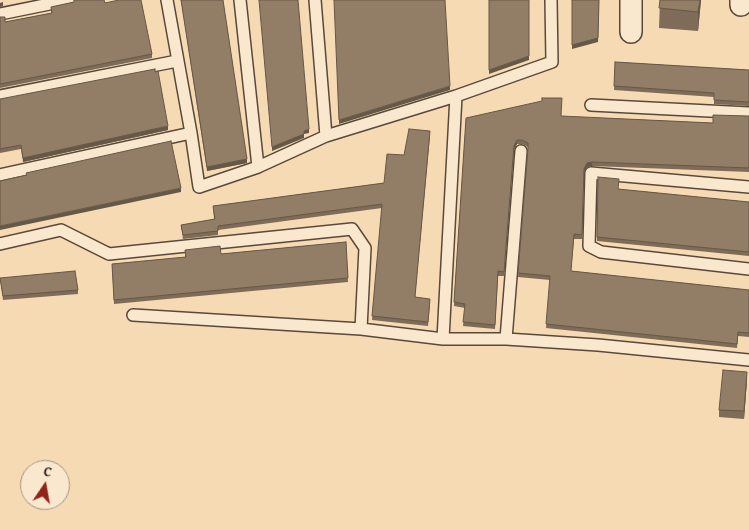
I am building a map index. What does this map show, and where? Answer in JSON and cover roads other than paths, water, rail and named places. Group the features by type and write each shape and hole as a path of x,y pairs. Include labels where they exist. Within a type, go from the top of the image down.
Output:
{"street":[{"path":"631,0 631,32"}],"lane":[{"path":"0,14 39,3 69,0"},
{"path":"167,0 199,187 258,167 326,136 456,96 552,62 550,0"},
{"path":"240,0 258,167"},
{"path":"315,0 326,136"},
{"path":"0,96 177,61"},
{"path":"443,339 456,96"},
{"path":"591,105 749,113"},
{"path":"0,175 191,133"},
{"path":"506,339 521,151"},
{"path":"749,187 591,174 589,246 601,252 749,269"},
{"path":"0,244 61,230 109,254 352,229 365,248 360,329"},
{"path":"133,314 360,329 443,339 506,339 598,345 749,360"}]}
